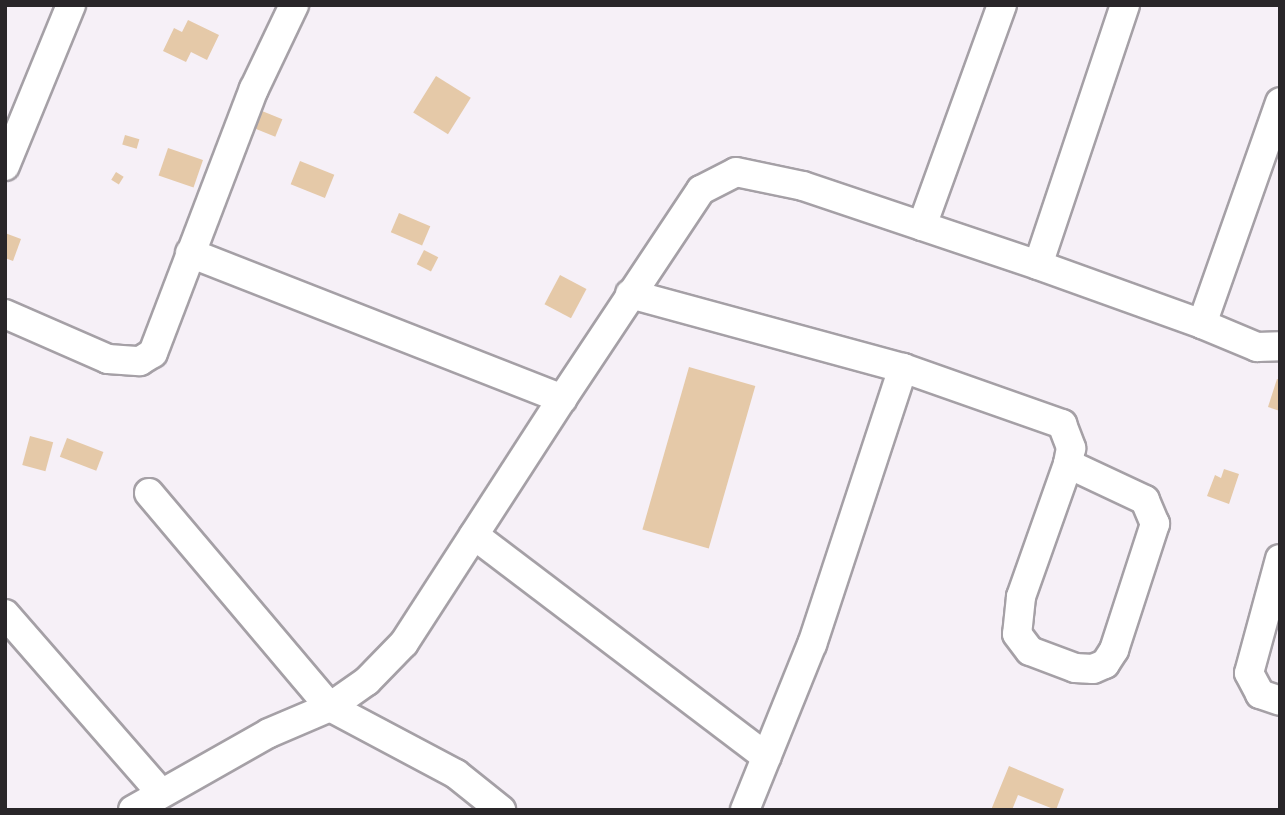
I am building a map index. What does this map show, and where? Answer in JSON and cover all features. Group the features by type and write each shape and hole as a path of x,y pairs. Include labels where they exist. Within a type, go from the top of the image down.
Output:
{"street":[{"path":"5,166 71,5"},
{"path":"5,314 108,359 140,361 161,340 190,253 254,89 294,5"},
{"path":"922,226 1002,5"},
{"path":"1038,265 1125,5"},
{"path":"1202,324 1280,102"},
{"path":"133,810 269,733 330,707 366,681 404,643 701,190 736,172 803,186 1038,265 1202,324 1256,347 1280,346"},
{"path":"190,253 562,399"},
{"path":"630,295 903,368 1062,424 1071,448 1068,464 1021,597 1017,634 1030,651 1075,668 1093,669 1105,664 1114,650 1155,524 1145,500 1068,464"},
{"path":"744,810 813,643 903,368"},
{"path":"149,493 330,707 457,774 500,810"},
{"path":"474,535 766,757"},
{"path":"1280,559 1249,673 1260,694 1280,701"},
{"path":"5,614 161,793"}],"building":[{"path":"188,20 219,35 207,60 191,52 186,62 163,51 174,28 182,32"},
{"path":"436,76 471,98 448,134 413,112"},
{"path":"262,111 282,119 275,137 255,129"},
{"path":"125,135 139,139 137,149 122,145"},
{"path":"168,148 203,160 194,187 159,175"},
{"path":"300,161 334,175 325,198 291,184"},
{"path":"116,172 124,177 119,184 111,180"},
{"path":"399,213 430,226 422,246 391,232"},
{"path":"5,233 21,239 13,261 5,258"},
{"path":"424,250 438,257 431,272 417,264"},
{"path":"560,275 586,289 571,318 545,304"},
{"path":"689,367 755,386 709,548 642,529"},
{"path":"1277,379 1280,380 1280,411 1268,407"},
{"path":"30,436 53,442 45,471 22,465"},
{"path":"67,438 103,452 96,471 60,457"},
{"path":"1224,469 1239,474 1229,504 1207,496 1215,475 1221,478"},
{"path":"1009,766 1064,789 1056,810 1018,795 1012,810 991,810"}]}
